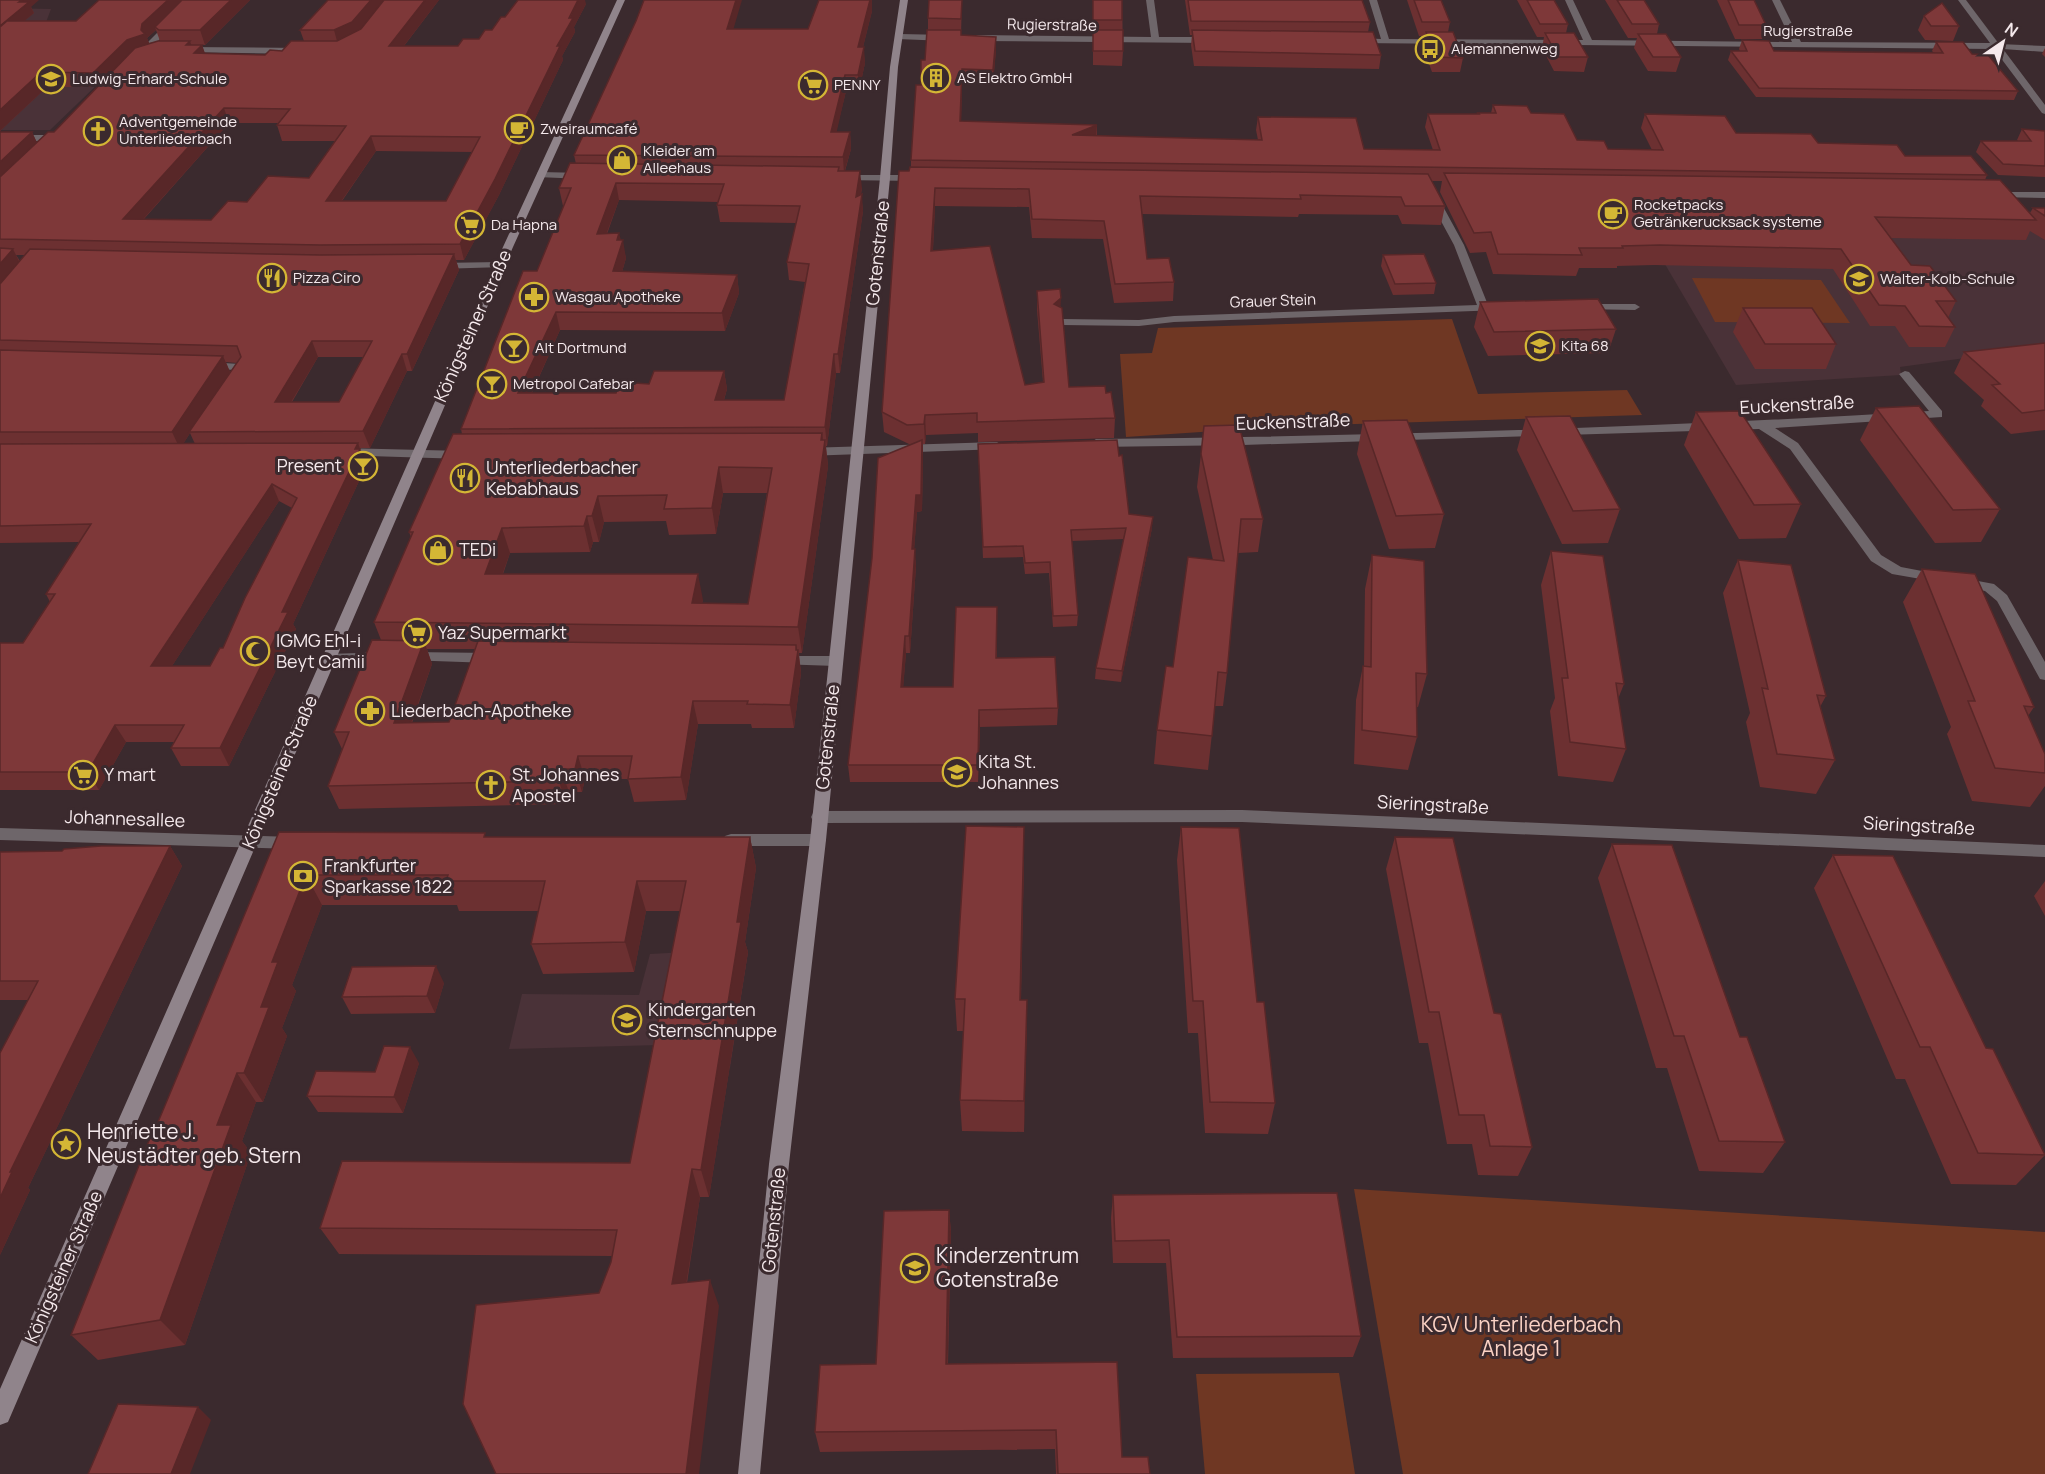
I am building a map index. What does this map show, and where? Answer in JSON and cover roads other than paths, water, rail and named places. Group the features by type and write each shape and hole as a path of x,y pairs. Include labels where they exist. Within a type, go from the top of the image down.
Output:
{"main road":[{"name":"Königsteiner Straße","path":"0,1414 500,266 621,0"},
{"name":"Gotenstraße","path":"749,1474 779,1164 818,840 885,178 894,67 905,2"}],"street":[{"path":"162,50 152,42 195,0"},
{"path":"1150,0 1155,39"},
{"path":"1373,0 1386,41"},
{"path":"1569,0 1589,43"},
{"path":"1776,0 1798,45"},
{"path":"1962,0 2045,111"},
{"name":"Rugierstraße","path":"900,37 1225,40"},
{"name":"Rugierstraße","path":"1348,41 1997,46 2045,49"},
{"path":"148,54 162,50 308,51"},
{"path":"46,150 63,130"},
{"path":"0,138 56,138"},
{"path":"540,175 599,176"},
{"path":"832,178 927,179"},
{"path":"1430,188 1459,245 1484,308"},
{"path":"1984,194 2045,195"},
{"path":"428,266 500,266"},
{"path":"1577,307 1635,307"},
{"name":"Grauer Stein","path":"1062,322 1139,323 1508,308"},
{"path":"198,365 240,367 240,372 227,390"},
{"name":"Euckenstraße","path":"1084,444 1266,441 1762,425 1938,414 1905,374"},
{"path":"1762,425 1794,446 1876,558 1897,571 1989,587 2002,598 2045,675"},
{"path":"798,453 1007,446"},
{"path":"324,453 482,455"},
{"path":"329,659 361,657 503,658"},
{"path":"764,661 836,661"},
{"name":"Sieringstraße","path":"819,817 1242,816 2045,851"},
{"name":"Johannesallee","path":"0,834 249,843"},
{"path":"713,841 818,840"},
{"path":"249,843 310,843"}],"place":[{"name":"Alemannenweg","path":"1430,49"},
{"name":"AS Elektro GmbH","path":"936,78"},
{"name":"Ludwig-Erhard-Schule","path":"51,79"},
{"name":"PENNY","path":"813,85"},
{"name":"Zweiraumcafé","path":"519,129"},
{"name":"Adventgemeinde Unterliederbach","path":"98,131"},
{"name":"Kleider am Alleehaus","path":"622,160"},
{"name":"Rocketpacks Getränkerucksack systeme","path":"1613,214"},
{"name":"Da Hapna","path":"470,225"},
{"name":"Pizza Ciro","path":"272,278"},
{"name":"Walter-Kolb-Schule","path":"1859,279"},
{"name":"Wasgau Apotheke","path":"534,297"},
{"name":"Kita 68","path":"1540,346"},
{"name":"Alt Dortmund","path":"514,348"},
{"name":"Metropol Cafebar","path":"492,384"},
{"name":"Present","path":"363,466"},
{"name":"Unterliederbacher Kebabhaus","path":"465,478"},
{"name":"TEDi","path":"438,550"},
{"name":"Yaz Supermarkt","path":"417,633"},
{"name":"IGMG Ehl-i Beyt Camii","path":"255,651"},
{"name":"Liederbach-Apotheke","path":"370,711"},
{"name":"Kita St. Johannes","path":"957,772"},
{"name":"Y mart","path":"83,775"},
{"name":"St. Johannes Apostel","path":"491,785"},
{"name":"Frankfurter Sparkasse 1822","path":"303,876"},
{"name":"Kindergarten Sternschnuppe","path":"627,1020"},
{"name":"Henriette J. Neustädter geb. Stern","path":"66,1144"},
{"name":"Kinderzentrum Gotenstraße","path":"915,1268"}],"park label":[{"name":"KGV Unterliederbach Anlage 1","path":"1521,1337"}]}
